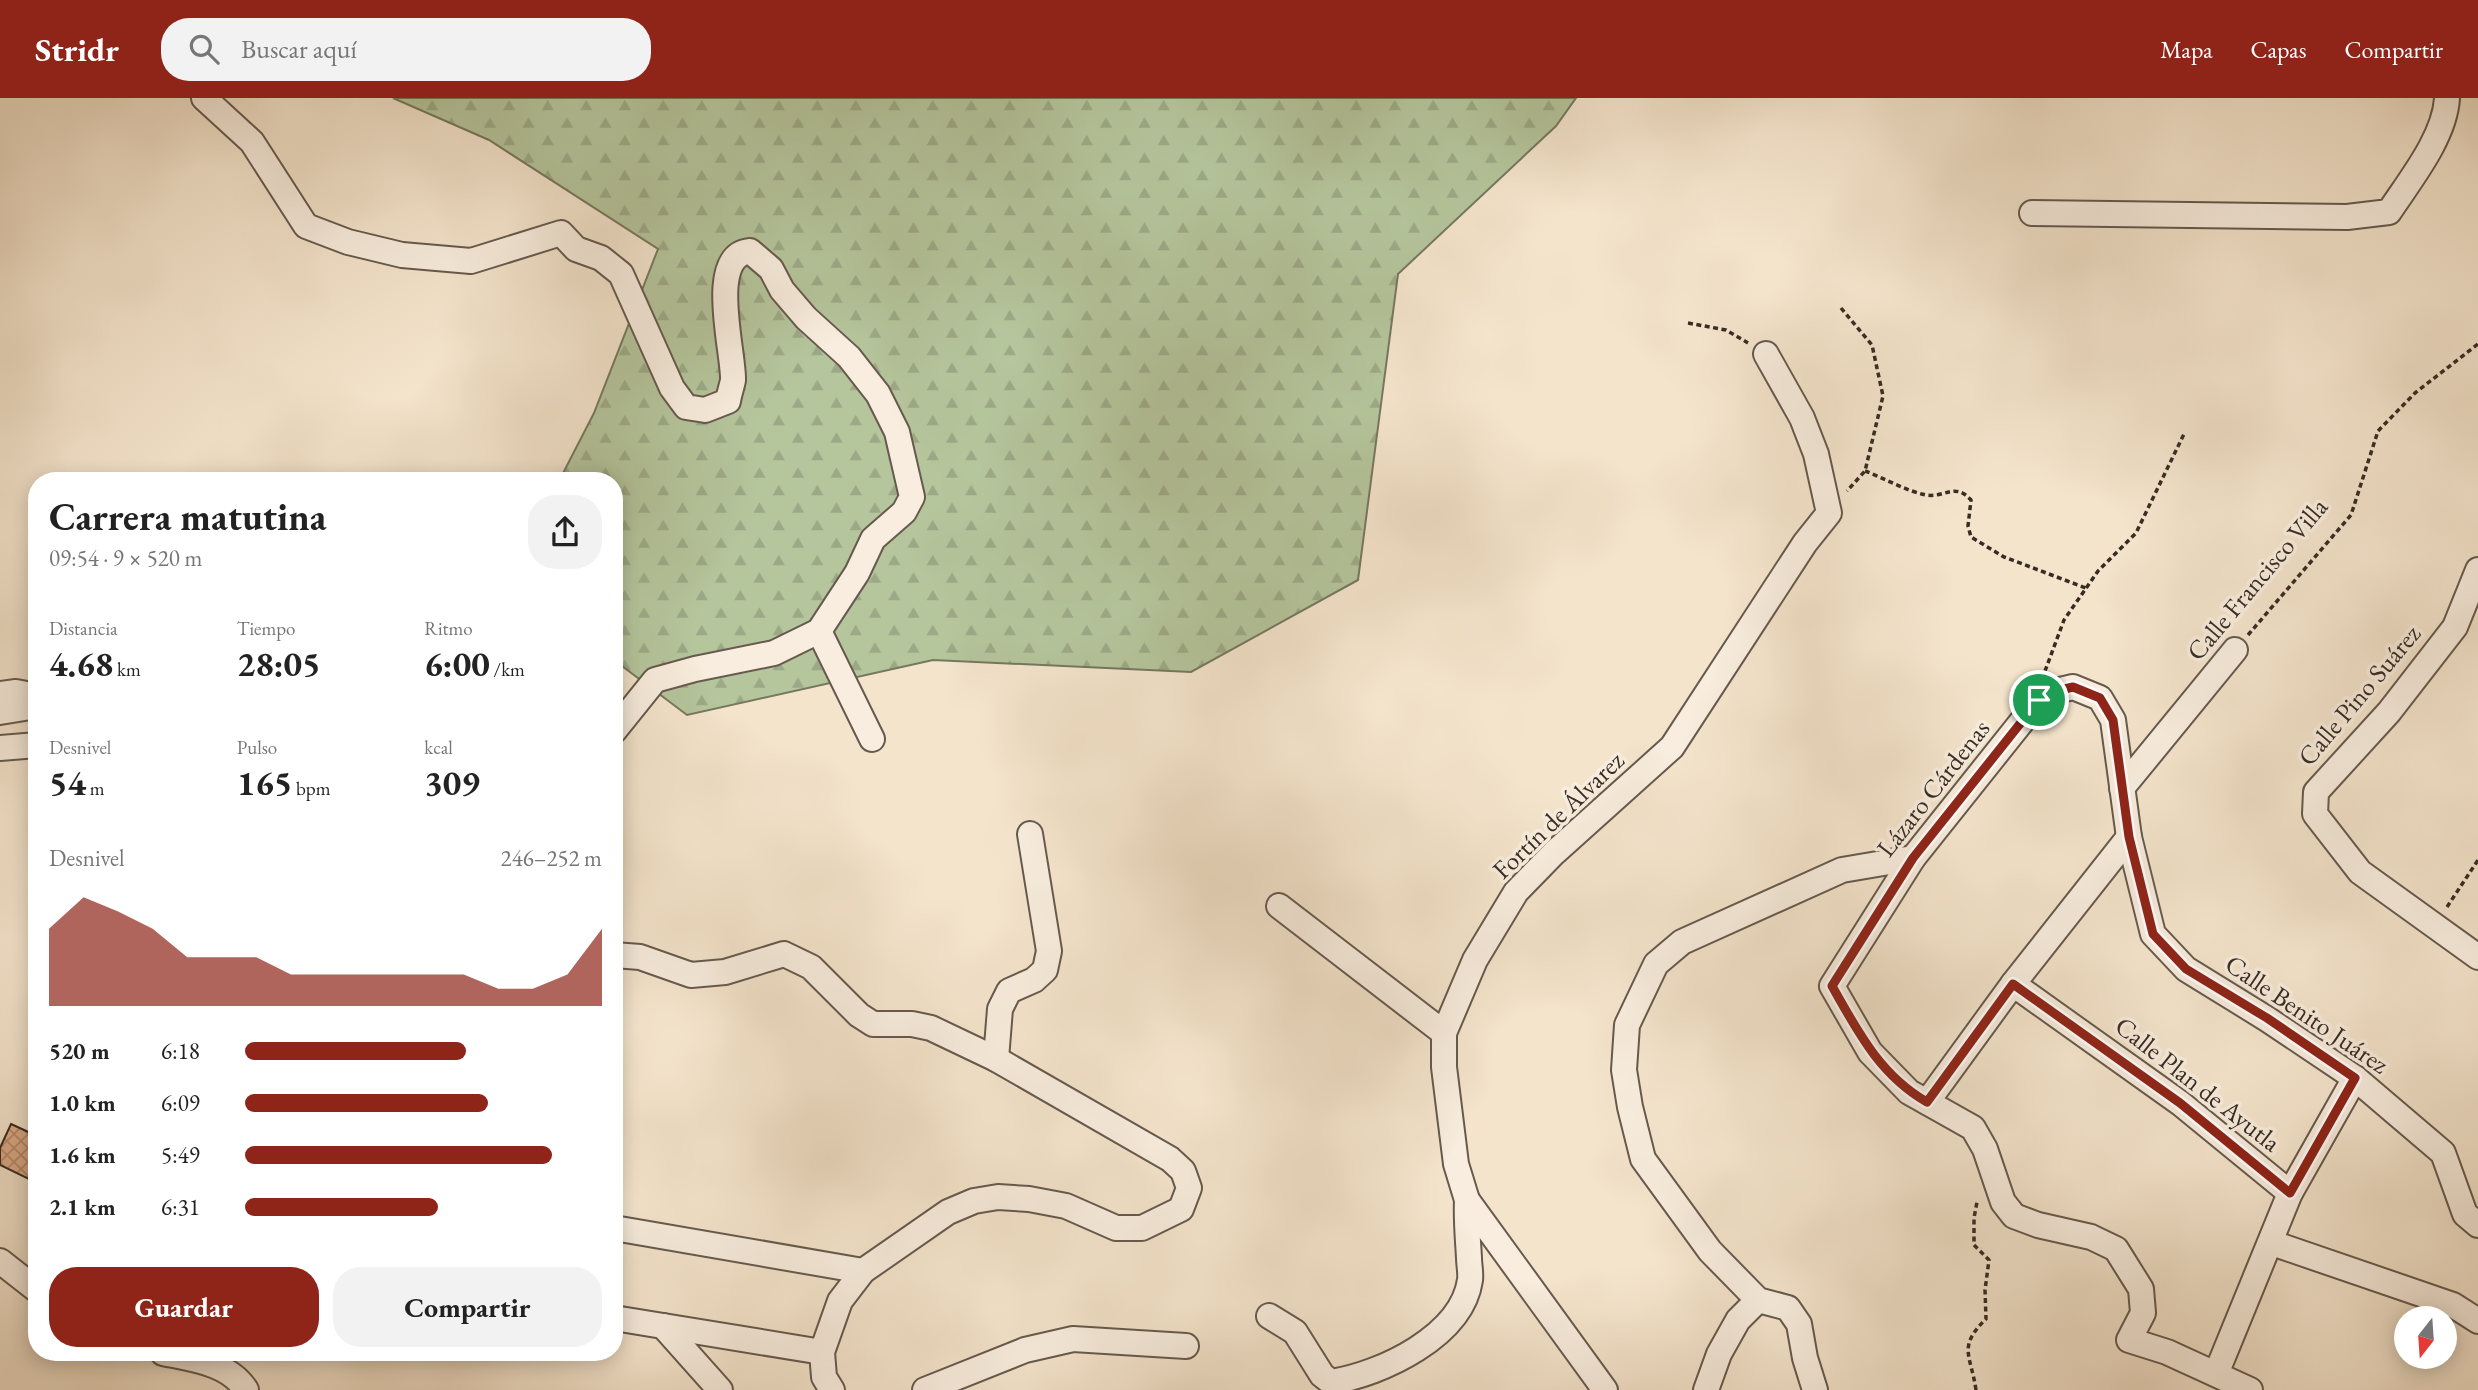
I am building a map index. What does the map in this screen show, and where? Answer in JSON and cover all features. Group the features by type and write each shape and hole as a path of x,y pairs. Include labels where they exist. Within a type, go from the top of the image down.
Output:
{"street":[{"path":"204,98 252,142 306,226 348,242 402,255 471,261 561,233 576,249 601,257 621,274 672,388 686,407 705,410 728,401 733,379 727,344 727,272 733,260 742,252 750,251 771,269 782,290 806,318 849,357 878,394 897,432 912,497 904,512 873,539 857,573 819,631 774,653 695,668 655,680 623,720"},
{"path":"2032,213 2347,217 2389,212 2421,162 2446,114 2447,98"},
{"path":"1766,354 1802,418 1816,454 1829,513"},
{"name":"Fortín de Álvarez","path":"1467,1199 1456,1164 1444,1067 1444,1033 1475,960 1516,892 1554,853 1672,747 1805,543 1829,513"},
{"name":"Calle Pino Suárez","path":"2478,570 2455,627 2389,712 2316,792 2315,814 2360,872 2478,957"},
{"path":"819,631 872,739"},
{"name":"Calle Francisco Villa","path":"2122,789 2235,650"},
{"path":"2039,700 2056,691 2073,687 2100,698 2113,720 2129,837 2013,984 1927,1102 1972,1128 1985,1149 2003,1202 2014,1216 2038,1225 2091,1237 2116,1249 2141,1289 2143,1313 2129,1340 2167,1352 2250,1390"},
{"path":"0,694 16,692 28,694"},
{"name":"Lázaro Cárdenas","path":"1927,1102 1909,1092 1870,1052 1832,986 1913,858 2039,700"},
{"path":"0,712 28,707"},
{"path":"0,748 28,746"},
{"path":"996,1059 1000,1009 1009,991 1034,980 1045,970 1049,951 1030,834"},
{"name":"Calle Benito Juárez","path":"2129,837 2153,934 2161,943 2186,969 2267,1018 2355,1078 2443,1153 2465,1214 2478,1225"},
{"path":"1815,1390 1805,1358 1799,1324 1788,1308 1758,1300 1710,1251 1643,1159 1624,1070 1627,1025 1656,964 1682,942 1842,870 1913,858"},
{"path":"1279,906 1444,1033"},
{"path":"623,956 640,957 691,975 725,972 785,954 811,967 859,1015 873,1024 912,1024 931,1028 996,1059 1170,1159 1183,1171 1189,1188 1181,1209 1142,1227 1116,1228 1066,1206 1029,1199 998,1197 974,1201 948,1212 863,1270 840,1301 822,1352 824,1377 832,1390"},
{"name":"Calle Plan de Ayutla","path":"2013,984 2180,1103 2290,1193"},
{"path":"2216,1374 2272,1243 2290,1193 2355,1078"},
{"path":"1269,1316 1294,1332 1322,1375 1331,1382 1375,1371 1430,1341 1459,1311 1470,1280 1467,1199"},
{"path":"1467,1199 1605,1390"},
{"path":"623,1230 863,1270"},
{"path":"2272,1243 2453,1305 2478,1321"},
{"path":"0,1261 28,1283"},
{"path":"1706,1390 1719,1354 1738,1320 1758,1300"},
{"path":"623,1319 822,1352"},
{"path":"663,1326 720,1390"},
{"path":"925,1390 1025,1350 1073,1339 1186,1346"},
{"path":"199,1361 239,1379 246,1390"}],"path":[{"path":"1829,513 1865,471 1883,396 1872,345 1841,308"},
{"path":"1688,323 1726,330 1766,354"},
{"name":"Calle Francisco Villa","path":"2235,650 2351,515 2378,432 2415,393 2478,344"},
{"path":"2039,700 2046,665 2064,620 2098,571 2136,533 2184,434"},
{"path":"1865,471 1924,495 1939,496 1951,490 1965,494 1971,500 1968,526 1971,537 2004,557 2086,588"},
{"path":"2434,926 2478,860"},
{"path":"1976,1390 1967,1347 1973,1331 1986,1319 1985,1290 1989,1260 1974,1245 1974,1218 1978,1198 1984,1192 2003,1202"}],"green space":[{"path":"393,98 1576,98 1556,126 1398,274 1358,580 1191,672 933,660 687,715 623,667 623,472 564,472 594,413 658,249 489,140"}],"building":[{"path":"11,1124 28,1132 28,1179 0,1165 0,1148"}],"route":[{"path":"2073,687 2100,698 2113,720 2129,837 2153,934 2186,969 2267,1018 2355,1078 2290,1193 2180,1103 2013,984 1927,1102 1909,1092 1870,1052 1832,986 1913,858 2039,700 2056,691 2073,687"}]}
